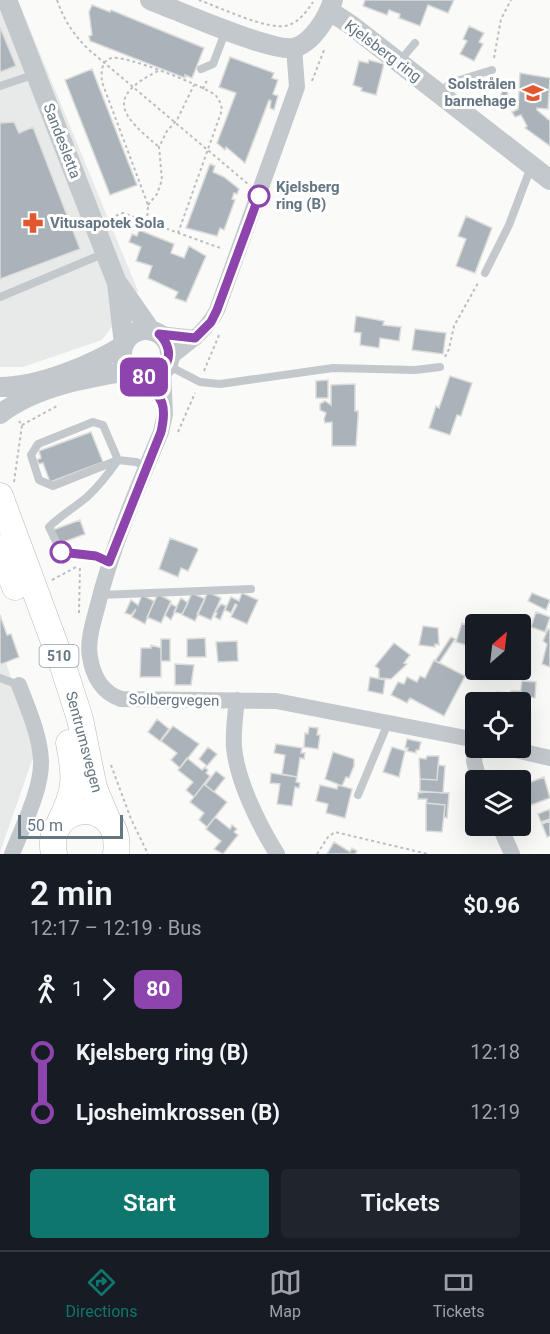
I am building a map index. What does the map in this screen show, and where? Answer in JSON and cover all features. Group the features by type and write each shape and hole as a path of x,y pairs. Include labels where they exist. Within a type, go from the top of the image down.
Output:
{"main road":[{"name":"Sentrumsvegen","path":"0,496 63,666 80,719 94,788 107,819"},
{"name":"Sentrumsvegen","path":"0,548 46,669 70,745 74,773 72,799 54,844"},
{"name":"510","path":"54,844 75,812 86,810 107,819 114,827 118,843 116,854"}],"street":[{"name":"Sandesletta","path":"7,0 117,283 124,344 122,354 135,374"},
{"path":"160,2 270,46 294,48 312,35 326,4"},
{"name":"Kjelsberg ring","path":"326,4 550,180"},
{"path":"0,414 12,405 89,377 157,375 211,322 294,98 297,87 294,48"},
{"name":"Sandesletta","path":"117,283 155,332 168,344 166,364"},
{"path":"0,387 38,381 99,360 124,344 130,335 140,331 195,338"},
{"name":"Solbergvegen","path":"166,364 165,414 161,432 109,562 93,623 89,656 97,678 105,691 121,699 237,700 297,704 465,740"},
{"path":"135,374 164,401"},
{"path":"12,854 39,781 41,761 36,733 19,685"},
{"path":"237,700 234,748 238,765 254,810 278,854"},
{"path":"531,754 550,758"},
{"path":"504,836 512,854"}],"lane":[{"path":"201,69 213,64 226,29"},
{"path":"399,62 415,43"},
{"path":"440,94 450,83 492,70"},
{"path":"0,86 37,74"},
{"path":"484,273 509,225 531,167"},
{"path":"0,297 105,253"},
{"path":"166,364 200,382 220,384 333,368 440,367"},
{"path":"118,460 103,425 93,422 38,444 31,455 39,480 53,486 118,460 136,462 146,466"},
{"path":"109,562 96,556 61,552 49,527 63,513 86,498 104,480 118,460"},
{"path":"100,595 251,589"},
{"path":"0,678 19,685"},
{"path":"358,795 388,723"}],"path":[{"path":"57,0 63,17 75,36 207,151 252,187"},
{"path":"199,0 256,21 281,27 296,22 304,14 326,4"},
{"path":"492,70 501,19 511,0"},
{"path":"147,222 148,205 102,82 101,72 105,63 113,58 133,60 194,85 217,96 221,104 222,111 178,233"},
{"path":"158,71 133,86 125,97 124,108 132,125 159,147"},
{"path":"148,205 157,194 162,180 159,147 194,85"},
{"path":"104,219 123,213 227,251"},
{"path":"440,367 449,349 454,326 484,273"},
{"path":"79,621 81,565"},
{"path":"317,854 328,837 335,832 428,854"}],"shaded area":[{"path":"0,0 18,0 138,291 102,340 23,367 0,367"},
{"path":"0,644 35,752 0,852"}],"building":[{"path":"365,0 454,0 448,13 428,5 420,26 399,18 400,14 389,10 387,15 363,6"},
{"path":"92,5 110,12 111,10 204,48 192,78 185,75 185,78 90,41 89,36 92,35 89,12"},
{"path":"469,26 484,33 479,42 483,44 474,61 460,54 467,41 463,39"},
{"path":"0,27 16,66 0,72"},
{"path":"230,57 274,73 272,78 278,80 273,94 278,96 274,110 270,108 271,101 269,100 245,163 226,147 225,150 217,143 236,93 219,87"},
{"path":"369,60 384,64 376,95 361,91 362,88 353,85 359,61 368,63"},
{"path":"92,69 137,185 110,195 65,80"},
{"path":"520,73 550,78 548,109 537,108 537,110 550,121 550,146 525,128 527,126 521,115 515,117 512,112 518,109"},
{"path":"507,79 512,81 507,95 512,97 508,106 498,102"},
{"path":"14,122 19,133 33,127 80,249 0,279 0,123"},
{"path":"210,164 215,166 213,172 224,177 239,189 237,194 234,193 232,199 235,200 224,230 220,228 217,236 186,228"},
{"path":"466,216 492,228 475,273 456,266 466,239 458,236"},
{"path":"139,230 174,244 171,253 184,258 189,246 206,256 186,302 175,298 178,292 148,278 152,266 136,261 141,247 129,242 132,234 137,236"},
{"path":"356,316 384,321 383,325 401,327 399,341 380,338 379,348 360,345 361,333 354,332"},
{"path":"415,329 446,333 443,354 412,350"},
{"path":"450,376 472,383 461,416 457,415 450,435 429,428"},
{"path":"328,380 328,398 316,398 316,381"},
{"path":"355,384 355,411 358,411 356,446 332,446 332,422 325,423 326,413 320,410 320,404 325,401 331,405 331,385"},
{"path":"91,432 103,462 50,482 43,463 39,464 37,460 41,458 39,451"},
{"path":"80,520 85,534 58,544 53,530"},
{"path":"170,538 198,550 188,571 181,568 178,577 159,569"},
{"path":"208,592 221,598 211,620 197,614"},
{"path":"192,593 205,599 195,621 182,615"},
{"path":"242,593 258,600 247,624 231,617 237,605 235,604 231,613 225,610 231,597 239,601"},
{"path":"532,593 550,600 546,610 528,601"},
{"path":"158,594 171,601 161,623 147,617"},
{"path":"142,595 154,601 145,624 132,617 136,609 131,615 125,613 131,600 138,605"},
{"path":"181,598 188,603 182,614 174,612"},
{"path":"171,604 177,607 171,620 165,615"},
{"path":"221,604 226,606 220,620 215,617 217,613 215,612"},
{"path":"536,612 550,617 545,632 531,627"},
{"path":"0,615 7,635 11,634 19,657 2,664 0,663"},
{"path":"462,623 465,624 465,645 456,642"},
{"path":"423,626 438,628 439,645 435,644 435,647 419,645"},
{"path":"548,629 550,630 550,667 542,664 547,644 543,641"},
{"path":"451,637 455,639 439,663 435,661"},
{"path":"205,638 206,657 187,657 187,639"},
{"path":"161,639 170,639 170,661 161,661"},
{"path":"237,641 238,661 218,662 216,642"},
{"path":"394,643 410,655 404,663 407,664 391,679 379,678 379,669 375,666"},
{"path":"151,645 161,648 161,677 140,677 141,648 151,648"},
{"path":"434,660 465,676 444,716 410,698 407,703 391,695 398,682 404,684 407,677 417,682 420,676 425,678"},
{"path":"175,664 194,665 191,685 175,685"},
{"path":"370,677 385,680 383,694 368,691"},
{"path":"522,681 536,682 535,698 531,697 531,692 521,692"},
{"path":"157,719 169,729 160,741 148,732"},
{"path":"173,726 199,744 180,768 171,760 177,753 161,741"},
{"path":"309,727 318,728 317,735 320,735 318,749 304,747 305,733 308,734"},
{"path":"407,739 421,742 416,753 407,751 408,748 405,748"},
{"path":"276,744 302,748 301,753 305,753 304,759 300,758 297,777 282,774 285,755 274,753"},
{"path":"208,747 217,754 207,766 199,759"},
{"path":"392,747 405,751 399,777 383,772"},
{"path":"333,752 354,759 349,778 346,777 342,786 325,779"},
{"path":"427,756 439,756 437,780 420,779 419,758 426,759"},
{"path":"187,758 202,770 205,767 208,770 206,773 210,776 194,797 186,790 193,782 178,770"},
{"path":"438,765 445,766 443,793 420,791 420,779 437,780"},
{"path":"216,771 225,778 214,792 205,785"},
{"path":"271,773 297,777 296,782 300,783 299,788 295,787 292,806 277,804 280,784 270,783"},
{"path":"544,777 550,798 531,805 531,782"},
{"path":"204,784 227,802 207,827 199,820 204,813 190,802"},
{"path":"320,785 337,789 338,785 352,789 345,818 326,813 328,804 316,801"},
{"path":"418,793 449,793 447,818 444,817 445,805 426,803 427,799 418,799"},
{"path":"426,803 445,805 442,832 426,831"},
{"path":"550,809 550,819 541,822 538,814"},
{"path":"215,817 230,829 232,825 237,829 234,832 238,835 223,854 214,849 221,841 206,829"},
{"path":"550,821 550,836 547,837 542,824"},
{"path":"334,842 350,852 352,848 357,851 355,854 327,854"}],"bus line":[{"name":"80","path":"61,552 96,556 109,562 161,432 165,414 164,401 141,377 157,375 164,370 169,351 168,344 159,334 195,338 211,322 259,196"}],"place":[{"name":"Solstrålen barnehage","path":"533,93"},
{"name":"Kjelsberg ring (B)","path":"259,196"},
{"name":"Vitusapotek Sola","path":"33,223"}]}
